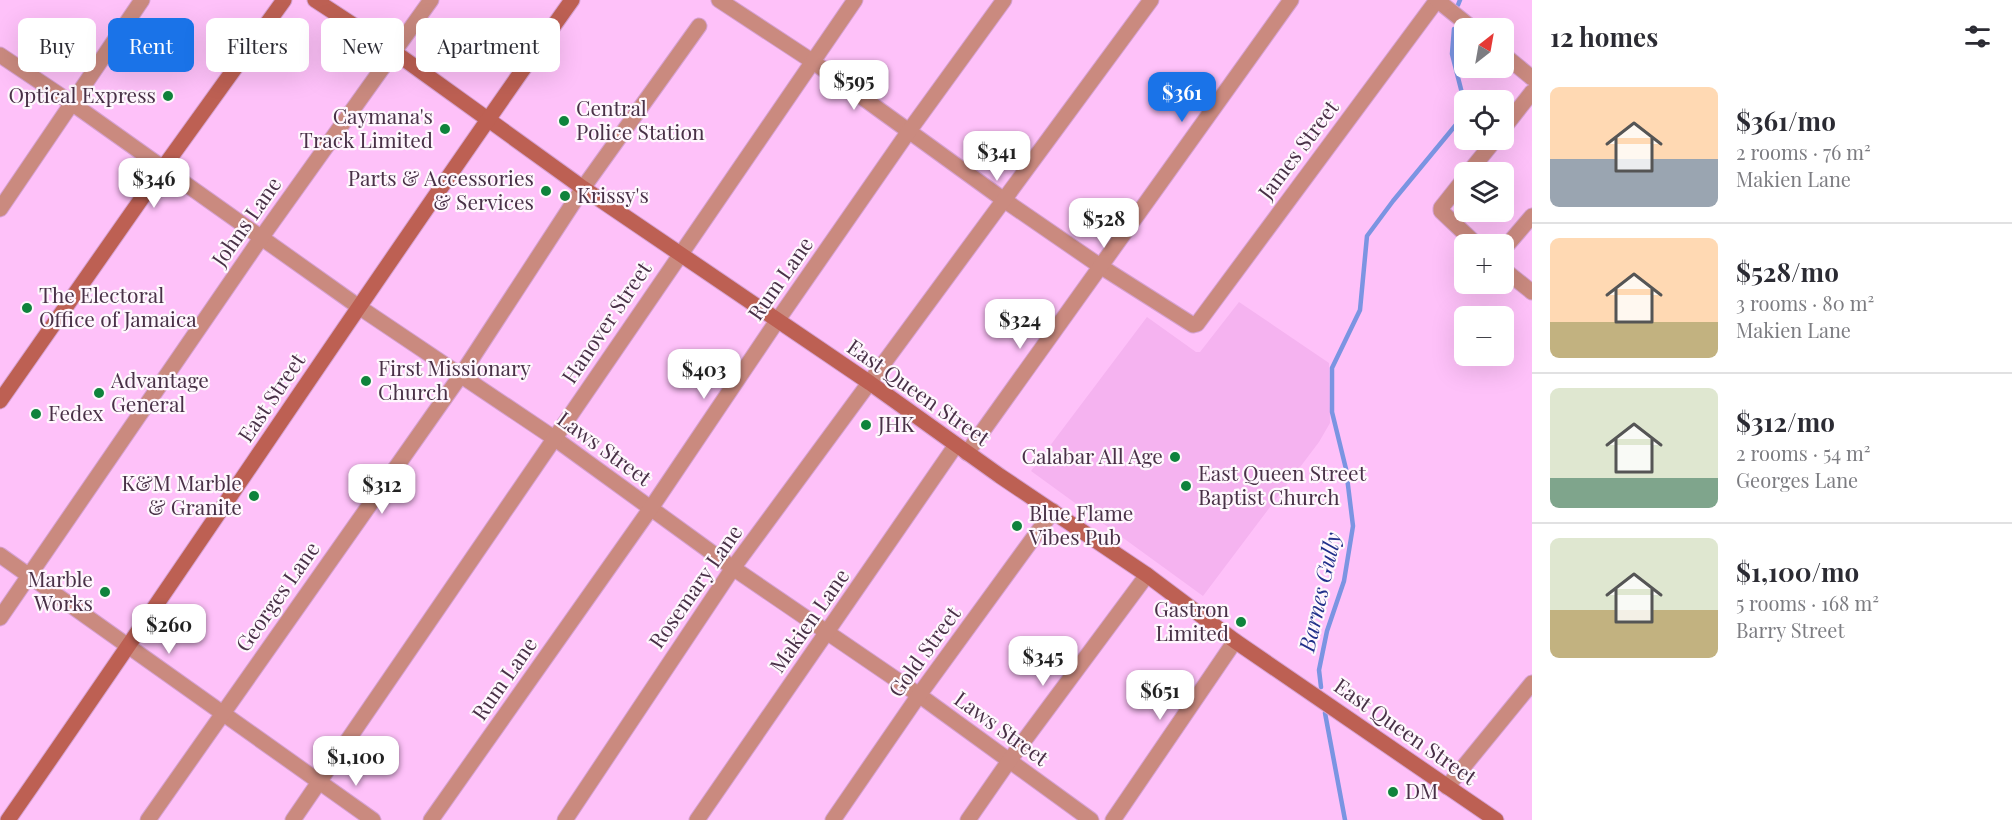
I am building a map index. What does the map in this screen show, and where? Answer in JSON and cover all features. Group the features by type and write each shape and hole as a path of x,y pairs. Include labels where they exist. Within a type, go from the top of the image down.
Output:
{"main road":[{"path":"0,401 284,0"},
{"name":"East Queen Street","path":"315,0 343,18"},
{"name":"East Street","path":"8,820 487,120 573,0"},
{"name":"East Queen Street","path":"404,59 583,188 870,383 962,449 1147,575 1235,641 1496,820"}],"street":[{"path":"0,207 73,104 142,0"},
{"name":"Johns Lane","path":"404,36 430,0"},
{"path":"719,0 812,61 1004,200 1100,266"},
{"name":"Hanover Street","path":"293,820 855,0"},
{"name":"Rum Lane","path":"431,820 651,508 777,321 909,132 1004,0"},
{"name":"Rosemary Lane","path":"565,820 733,568 1151,0"},
{"name":"Makien Lane","path":"697,820 828,631 1100,266 1291,0"},
{"path":"1437,0 1460,18"},
{"name":"James Street","path":"1100,266 1197,324 1437,0"},
{"name":"Georges Lane","path":"148,820 461,375 583,188 699,26"},
{"name":"Laws Street","path":"0,55 73,104 359,307 554,438 733,568 919,695 1091,820"},
{"path":"1514,63 1532,78"},
{"name":"Johns Lane","path":"0,618 261,238 378,72"},
{"path":"1514,115 1532,92"},
{"path":"1477,162 1487,150"},
{"path":"1454,192 1441,208 1441,212 1465,234"},
{"path":"1514,237 1532,216"},
{"path":"1514,278 1532,292"},
{"name":"Gold Street","path":"833,820 919,695 1053,511"},
{"path":"0,555 373,820"},
{"path":"968,820 1147,575"},
{"path":"1113,820 1235,641"},
{"path":"1447,787 1532,683"}],"shaded area":[{"name":"Calabar All Age","path":"1239,302 1329,363 1330,423 1319,442 1203,596 1031,471 1147,317 1196,352 1200,352"}],"waterway":[{"name":"Barnes Gully","path":"1458,5 1460,0"},
{"name":"Barnes Gully","path":"1454,29 1452,54 1454,62"},
{"name":"Barnes Gully","path":"1458,78 1461,90"},
{"name":"Barnes Gully","path":"1321,687 1319,670 1327,631 1344,581 1353,526 1346,469 1332,412 1332,368 1360,310 1367,236 1454,127"},
{"name":"Barnes Gully","path":"1325,713 1345,820"}],"place":[{"name":"Optical Express","path":"168,96"},
{"name":"Central Police Station","path":"564,121"},
{"name":"Caymana's Track Limited","path":"445,129"},
{"name":"Parts & Accessories & Services","path":"546,191"},
{"name":"Krissy's","path":"565,196"},
{"name":"The Electoral Office of Jamaica","path":"27,308"},
{"name":"First Missionary Church","path":"366,381"},
{"name":"Advantage General","path":"99,393"},
{"name":"Fedex","path":"36,414"},
{"name":"JHK","path":"866,425"},
{"name":"Calabar All Age","path":"1175,457"},
{"name":"East Queen Street Baptist Church","path":"1186,486"},
{"name":"K&M Marble & Granite","path":"254,496"},
{"name":"Blue Flame Vibes Pub","path":"1017,526"},
{"name":"Marble Works","path":"105,592"},
{"name":"Gastron Limited","path":"1241,622"},
{"name":"DM","path":"1393,792"}]}
